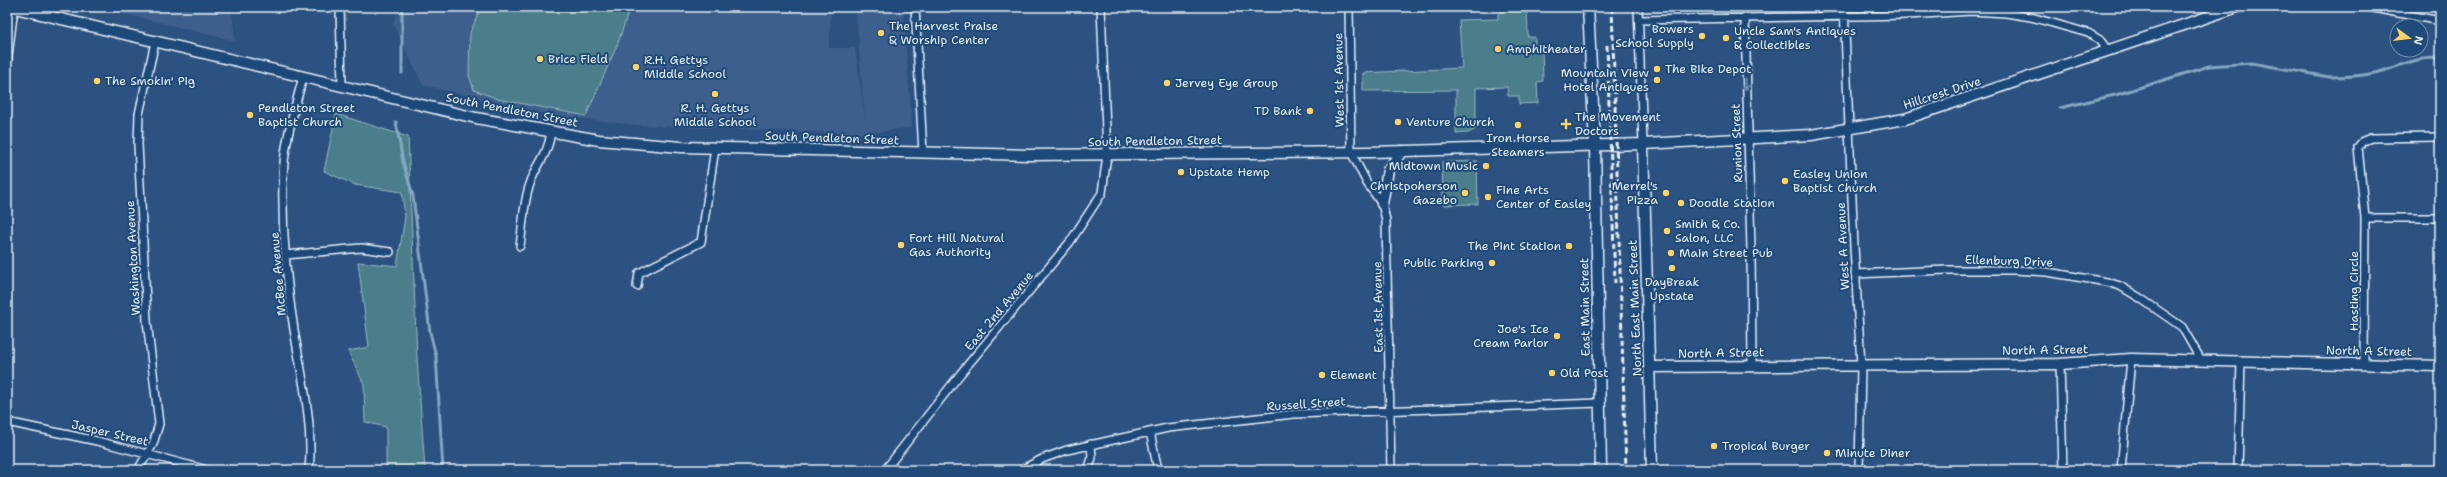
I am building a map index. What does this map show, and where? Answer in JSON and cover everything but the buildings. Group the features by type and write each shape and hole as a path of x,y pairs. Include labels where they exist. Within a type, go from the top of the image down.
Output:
{"main road":[{"name":"South Pendleton Street","path":"12,7 476,118 599,140 715,148 923,153 1107,155 1402,151 1643,144"},
{"name":"East Main Street","path":"1588,7 1596,145 1601,470"},
{"name":"Hillcrest Drive","path":"1643,144 1747,140 1849,130 1905,119 2238,7"},
{"name":"North East Main Street","path":"1643,144 1652,470"},
{"path":"1382,204 1388,170 1402,151"},
{"name":"North A Street","path":"1650,367 1752,365 2060,364 2131,359 2440,366"}],"street":[{"path":"7,64 12,7"},
{"path":"340,7 342,86"},
{"path":"916,7 923,153"},
{"name":"East 2nd Avenue","path":"885,470 961,374 1070,242 1102,193 1107,155 1101,7"},
{"name":"West 1st Avenue","path":"1349,7 1351,152"},
{"path":"1638,7 1643,144"},
{"name":"West A Avenue","path":"1844,7 1855,274 1861,365 1859,470"},
{"path":"2368,7 2440,21"},
{"path":"1639,20 1845,16 1971,11 2006,13 2032,18 2088,33 2100,40 2108,51"},
{"name":"Runion Street","path":"1745,17 1751,249 1752,365"},
{"name":"Washington Avenue","path":"138,470 148,454 159,424 147,321 138,144 139,114 155,42"},
{"name":"McBee Avenue","path":"304,77 293,115 283,181 286,255 293,322 308,431 309,470"},
{"path":"520,246 527,194 533,176 546,155 551,132"},
{"name":"Hasting Circle","path":"2364,364 2364,218 2358,163 2358,147 2363,141 2371,138 2440,137"},
{"path":"637,286 639,273 701,242 715,148"},
{"name":"East 1st Avenue","path":"1351,152 1367,183 1382,204 1386,220 1388,242 1391,470"},
{"path":"2364,218 2440,218"},
{"path":"286,255 361,248 390,252"},
{"name":"Ellenburg Drive","path":"1855,274 1947,270 2015,270 2047,272 2107,282 2120,286 2140,298 2182,327 2201,360"},
{"path":"2121,470 2131,359"},
{"path":"2238,470 2241,361"},
{"path":"2060,364 2063,470"},
{"name":"Russell Street","path":"1022,470 1042,459 1091,444 1150,432 1294,414 1599,404"},
{"name":"Jasper Street","path":"7,422 148,454 207,470"},
{"path":"1150,432 1158,470"},
{"path":"1088,470 1092,458 1091,444"}],"shaded area":[{"path":"96,7 231,7 235,41"},
{"name":"R.H. Gettys Middle School","path":"399,7 831,7 829,48 855,48 865,121 856,10 903,12 912,127 866,134 634,125 550,115 423,85 393,24"}],"green space":[{"name":"Brice Field","path":"481,7 630,7 618,43 586,116 498,99 474,90 469,75 470,33"},
{"path":"1506,7 1527,7 1528,37 1535,37 1535,45 1542,45 1543,81 1537,82 1538,103 1519,104 1519,96 1508,96 1507,87 1476,88 1476,129 1468,133 1456,134 1456,90 1363,91 1363,73 1462,68 1459,20 1498,19 1498,14"},
{"path":"336,114 408,137 417,358 425,470 386,470 386,427 365,422 364,384 348,351 369,347 358,262 397,266 405,217 402,192 355,185 324,171"},
{"path":"1477,161 1478,204 1443,205 1442,162"}],"waterway":[{"path":"402,7 402,73"},
{"path":"2060,108 2119,94 2209,66 2252,63 2329,77 2341,77 2387,70 2417,60 2432,58 2440,59"},
{"path":"396,122 403,162 413,196 430,332 436,356 443,470"}],"railway":[{"path":"1612,7 1626,470"},
{"path":"1607,45 1615,283"}],"place":[{"name":"The Harvest Praise & Worship Center","path":"881,33"},
{"name":"Bowers School Supply","path":"1702,36"},
{"name":"Uncle Sam's Antiques & Collectibles","path":"1726,38"},
{"name":"Amphitheater","path":"1498,49"},
{"name":"Brice Field","path":"540,59"},
{"name":"R.H. Gettys Middle School","path":"636,67"},
{"name":"The Bike Depot","path":"1657,69"},
{"name":"Mountain View Hotel Antiques","path":"1657,80"},
{"name":"The Smokin' Pig","path":"97,81"},
{"name":"Jervey Eye Group","path":"1167,83"},
{"name":"R. H. Gettys Middle School","path":"715,94"},
{"name":"TD Bank","path":"1310,111"},
{"name":"Pendleton Street Baptist Church","path":"250,115"},
{"name":"Venture Church","path":"1398,122"},
{"name":"The Movement Doctors","path":"1566,124"},
{"name":"Iron Horse Steamers","path":"1518,125"},
{"name":"Midtown Music","path":"1486,166"},
{"name":"Upstate Hemp","path":"1181,172"},
{"name":"Easley Union Baptist Church","path":"1785,181"},
{"name":"Christpoherson Gazebo","path":"1465,193"},
{"name":"Merrel's Pizza","path":"1666,193"},
{"name":"Fine Arts Center of Easley","path":"1488,197"},
{"name":"Doodle Station","path":"1681,203"},
{"name":"Smith & Co. Salon, LLC","path":"1667,231"},
{"name":"Fort Hill Natural Gas Authority","path":"901,245"},
{"name":"The Pint Station","path":"1569,246"},
{"name":"Main Street Pub","path":"1671,253"},
{"name":"Public Parking","path":"1492,263"},
{"name":"DayBreak Upstate","path":"1672,268"},
{"name":"Joe's Ice Cream Parlor","path":"1557,336"},
{"name":"Old Post","path":"1552,373"},
{"name":"Element","path":"1322,375"},
{"name":"Tropical Burger","path":"1714,446"},
{"name":"Minute Diner","path":"1827,453"}]}
